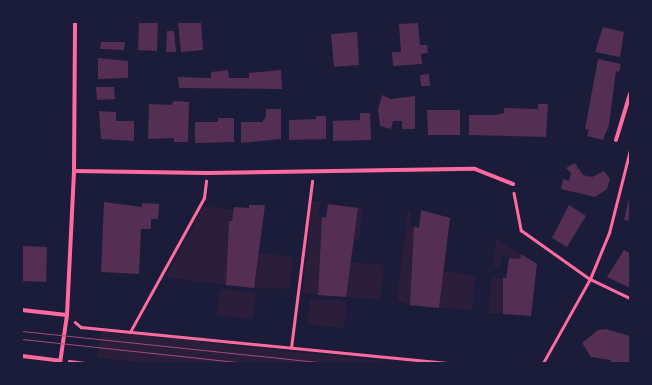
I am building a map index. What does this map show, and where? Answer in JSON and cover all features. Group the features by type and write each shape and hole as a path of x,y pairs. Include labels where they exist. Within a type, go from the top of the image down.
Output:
{"street":[{"path":"22,356 60,362 66,316 74,170 75,22"},
{"path":"616,140 630,94"},
{"path":"74,170 207,173 475,169 513,184"},
{"path":"22,310 66,316"}],"path":[{"path":"543,363 590,279 610,233 630,150"},
{"path":"290,348 313,172"},
{"path":"130,332 204,198 207,173"},
{"path":"513,184 521,230 590,279 630,298"},
{"path":"66,316 81,327 448,363"},
{"path":"60,362 86,363"}],"shaded area":[{"path":"312,201 320,201 318,217 322,217 318,295 302,292"},
{"path":"204,206 234,210 232,221 229,221 226,285 166,277"},
{"path":"358,208 363,208 359,240 352,240"},
{"path":"408,211 411,212 410,224 419,226 413,250 410,305 397,301"},
{"path":"496,238 521,254 520,259 502,256 501,267 493,266"},
{"path":"258,253 293,257 290,289 254,288"},
{"path":"350,262 384,265 380,300 346,297"},
{"path":"443,271 476,276 472,310 439,308"},
{"path":"492,277 503,278 503,314 488,313"},
{"path":"220,289 255,292 253,319 217,316"},
{"path":"310,299 347,301 344,328 307,325"},
{"path":"101,331 401,363 150,363 98,358"}],"building":[{"path":"139,22 158,22 157,51 138,50"},
{"path":"178,22 201,22 203,50 181,52"},
{"path":"418,23 420,45 427,45 428,53 421,54 422,64 393,66 392,52 401,52 399,24"},
{"path":"603,27 624,32 620,57 595,52"},
{"path":"167,31 174,31 176,52 166,52"},
{"path":"357,32 359,65 334,67 331,34"},
{"path":"101,42 125,42 124,50 100,49"},
{"path":"98,58 128,61 128,78 98,79"},
{"path":"598,59 621,64 619,72 616,71 609,125 603,140 587,136 589,130 585,129"},
{"path":"228,70 229,78 249,78 249,73 281,70 282,89 179,88 178,77 211,78 211,72"},
{"path":"429,74 430,86 421,86 420,75"},
{"path":"96,87 114,87 115,99 97,100"},
{"path":"382,95 391,99 415,96 415,129 402,129 402,121 393,121 391,129 380,126 378,109"},
{"path":"174,101 189,102 188,142 174,142 174,138 148,139 149,104 171,105"},
{"path":"538,104 548,104 546,137 469,135 469,115 495,115 504,113 504,108 538,109"},
{"path":"266,109 281,109 281,139 241,143 241,122 262,122 266,117"},
{"path":"427,110 460,110 460,135 428,135"},
{"path":"99,111 116,112 116,121 134,121 134,141 101,139"},
{"path":"360,113 370,113 371,140 333,141 333,121 360,120"},
{"path":"316,116 326,116 326,139 289,140 289,120 316,119"},
{"path":"218,118 234,118 234,142 195,143 195,122 218,122"},
{"path":"575,163 583,175 592,177 604,171 610,179 607,189 595,197 561,189 563,179 569,181 571,173 566,168"},
{"path":"630,198 630,221 624,220"},
{"path":"104,202 142,207 142,203 159,204 158,219 151,219 151,229 141,229 139,274 101,272"},
{"path":"328,204 358,208 346,297 318,295 322,217 326,218"},
{"path":"249,205 265,205 254,288 226,285 229,221 232,221 234,207 249,208"},
{"path":"569,205 586,216 567,247 552,238"},
{"path":"421,210 450,218 439,308 410,305 414,227 419,228"},
{"path":"22,246 47,247 46,282 22,281"},
{"path":"624,250 630,253 630,288 607,277"},
{"path":"521,254 537,264 531,316 503,314 503,278 506,278 509,258 520,259"},
{"path":"606,329 630,336 630,363 611,363 611,360 591,357 582,343 598,330"}],"tram line":[{"path":"22,331 329,363"},
{"path":"22,339 246,363"}]}
